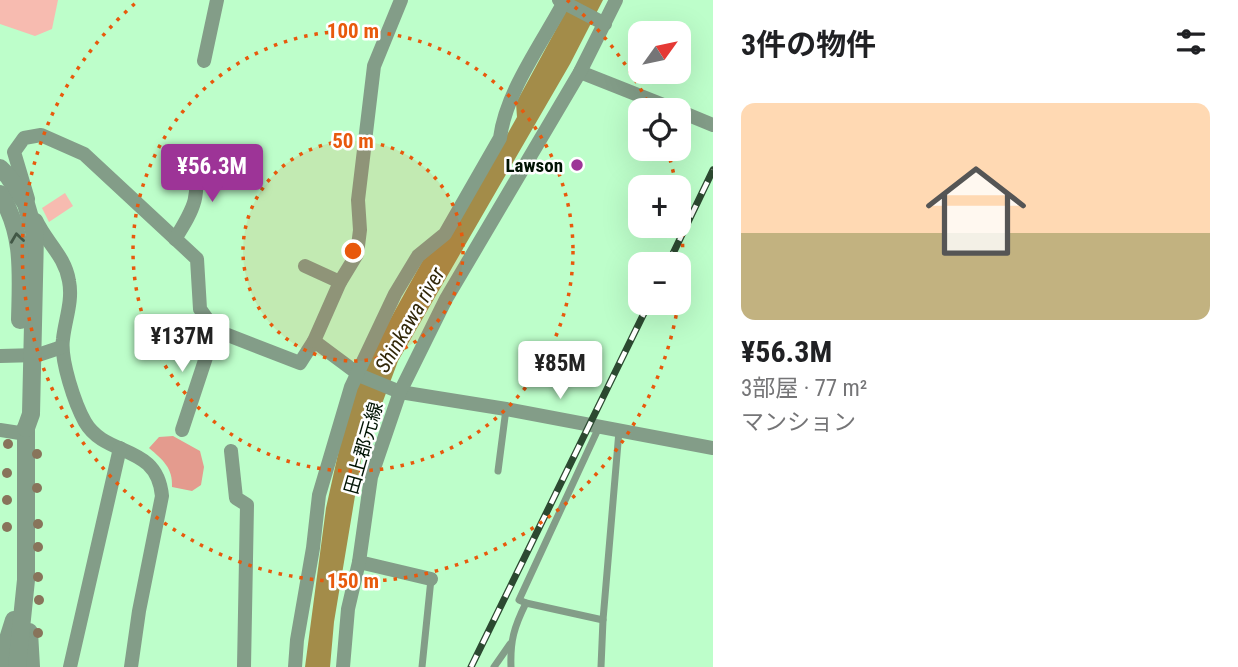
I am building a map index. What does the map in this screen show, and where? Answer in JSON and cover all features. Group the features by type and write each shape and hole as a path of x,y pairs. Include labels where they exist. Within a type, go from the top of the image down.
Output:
{"street":[{"path":"204,61 217,0"},
{"path":"30,207 14,152 24,138 41,135 84,154 197,259 200,309 215,330 300,363 314,341 340,282 357,254 360,230 358,200 374,65 401,0"},
{"name":"田上郡元線","path":"343,667 348,608 359,562 371,477 397,391 446,299 580,72 616,0"},
{"path":"295,667 319,495 337,430 395,295 418,256 445,233 500,138 502,122 511,100 564,2 603,23"},
{"path":"580,72 645,98"},
{"path":"691,116 713,125"},
{"path":"175,239 191,214 198,192 193,158"},
{"path":"0,166 9,171 42,233 63,260 70,283 70,304 62,347 85,422 92,431 149,464 157,473 162,496 139,611 131,667"},
{"path":"0,166 26,204 35,235 31,414 26,430"},
{"path":"0,194 14,219 18,236 21,288 20,406 26,430 26,580 31,667"},
{"path":"305,265 340,282"},
{"path":"183,430 215,330"},
{"path":"314,341 359,375 397,391 713,448"},
{"path":"0,356 38,355 62,347"},
{"path":"0,430 26,430"},
{"path":"70,667 120,448"},
{"path":"231,451 236,498 247,505 244,667"},
{"path":"359,562 431,579"},
{"path":"2,667 3,655 26,580"},
{"path":"17,667 26,580"}],"lane":[{"path":"498,471 506,409"},
{"path":"599,427 519,600 603,620"},
{"path":"601,667 619,431"},
{"path":"422,667 431,579"},
{"path":"494,667 510,643 516,621 526,603"},
{"path":"510,643 512,667"}],"shaded area":[{"path":"0,0 58,0 52,29 35,36 0,24"},
{"path":"65,193 73,206 49,222 42,208"},
{"path":"173,436 200,451 204,467 201,485 192,491 172,487 169,469 149,448 159,437"}],"water":[{"name":"Shinkawa river","path":"572,0 603,0 570,64 398,361 361,460 334,622 330,667 305,667 326,508 348,409 371,354 423,260 448,239 517,117 516,103"}],"railway":[{"path":"674,252 713,170"},
{"path":"471,667 643,315"}],"place":[{"name":"Lawson","path":"577,165"}]}
